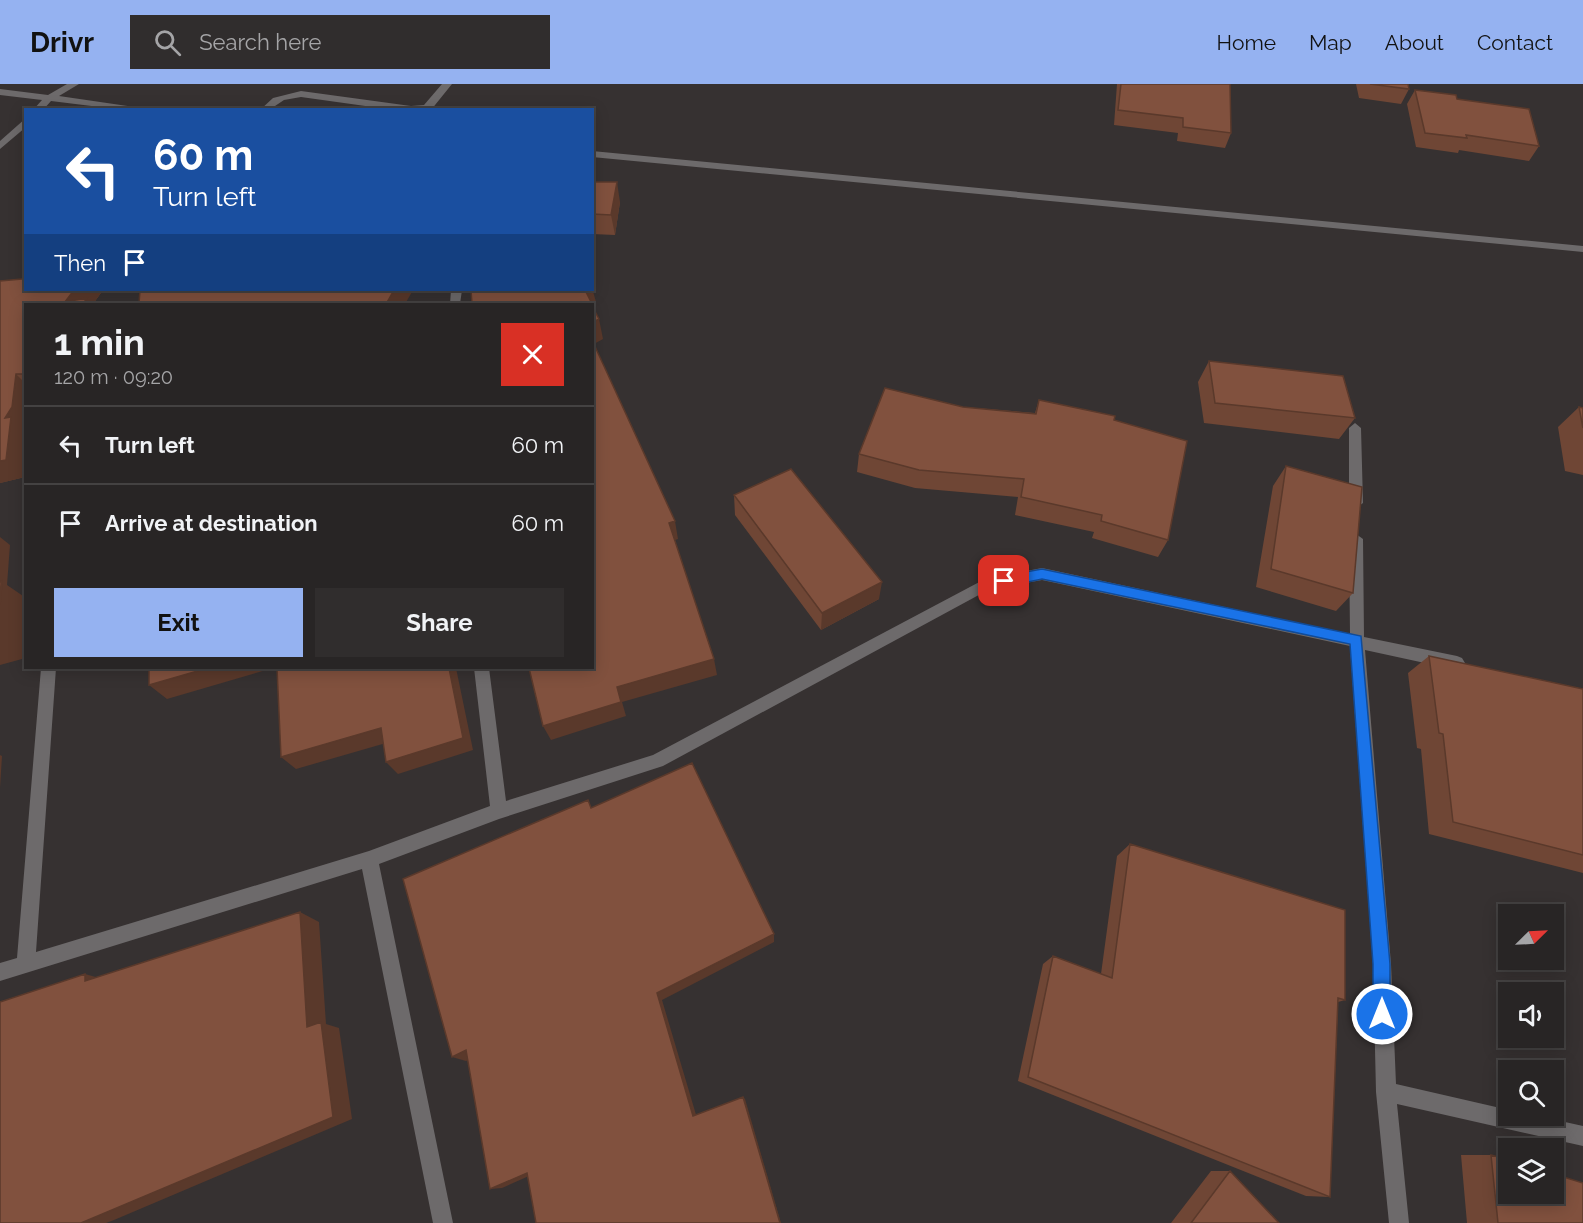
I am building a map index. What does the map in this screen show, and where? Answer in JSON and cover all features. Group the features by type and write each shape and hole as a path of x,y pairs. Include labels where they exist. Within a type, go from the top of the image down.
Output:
{"street":[{"path":"39,108 48,99 74,84"},
{"path":"266,108 284,97 301,94 427,108 447,84"},
{"path":"0,92 133,108"},
{"path":"0,146 24,123"},
{"path":"594,154 1583,249"},
{"path":"1355,428 1356,640 1382,964 1386,1092 1399,1223"},
{"path":"0,972 369,859 499,812 657,761 985,585 1042,574 1470,666"},
{"path":"26,963 48,669"},
{"path":"481,669 499,812"},
{"path":"369,859 443,1223"},
{"path":"1386,1092 1583,1136"}],"building":[{"path":"1121,84 1230,84 1231,133 1183,127 1183,118 1118,110"},
{"path":"1370,84 1408,84 1409,89"},
{"path":"1415,90 1456,95 1457,99 1529,109 1539,146 1466,135 1467,138 1425,133"},
{"path":"594,182 617,182 611,215 594,214"},
{"path":"24,277 24,291 73,291 65,302 87,298 84,303 24,303 24,374 16,374 12,407 5,418 11,417 6,460 0,461 0,281"},
{"path":"140,291 393,291 387,303 139,303"},
{"path":"471,291 586,291 592,303 472,303"},
{"path":"594,310 599,319 594,322"},
{"path":"594,344 675,521 669,523 714,659 617,687 621,702 543,726 529,669 594,669"},
{"path":"1209,361 1343,376 1355,418 1215,403"},
{"path":"885,388 963,407 1036,414 1039,400 1115,416 1114,420 1187,441 1168,540 1101,521 1102,515 1021,497 1024,479 919,470 859,454"},
{"path":"1579,407 1583,408 1583,428"},
{"path":"1286,466 1362,487 1353,593 1271,569"},
{"path":"791,469 882,582 822,613 734,495"},
{"path":"2,581 0,605 0,582"},
{"path":"1429,656 1583,689 1583,855 1453,822 1443,734 1439,733"},
{"path":"149,669 205,669 149,685"},
{"path":"277,669 449,669 463,738 386,762 381,728 281,757"},
{"path":"692,763 774,934 657,993 693,1116 743,1097 780,1223 536,1223 527,1173 490,1189 466,1050 452,1057 403,879 588,800 591,808"},
{"path":"1130,844 1345,910 1345,1000 1338,998 1330,1197 1028,1077 1053,956 1112,978"},
{"path":"300,912 307,1027 321,1022 333,1117 81,1223 0,1223 0,1002 85,974 85,981"},
{"path":"1491,1155 1498,1157 1498,1204 1564,1204 1564,1177 1583,1183 1583,1223 1498,1223"},
{"path":"1230,1171 1279,1223 1191,1223"}],"route":[{"path":"1004,581 1042,574 1356,640 1382,964 1382,1014"}]}
